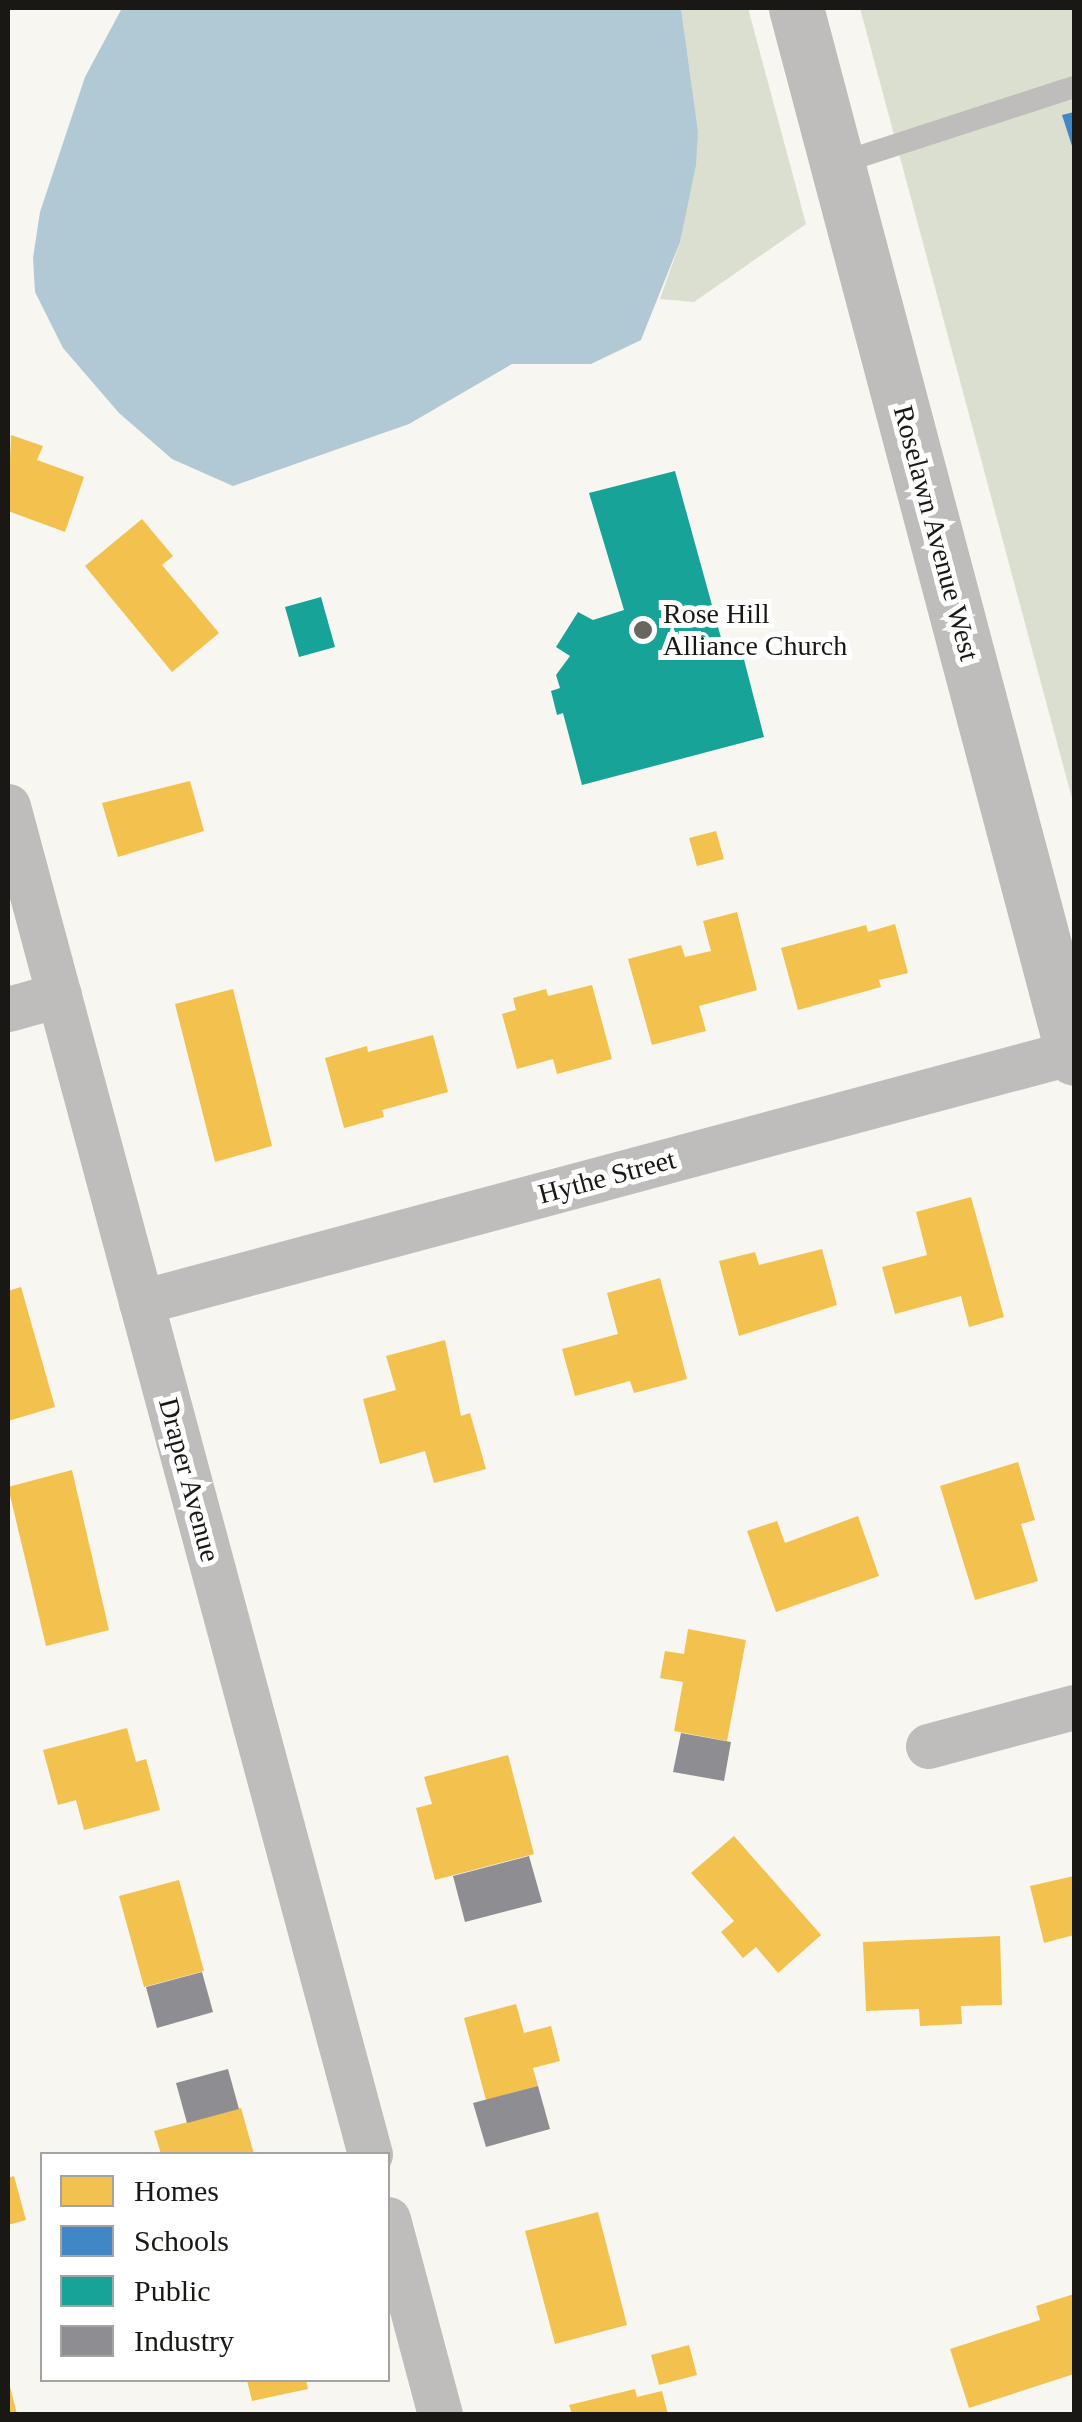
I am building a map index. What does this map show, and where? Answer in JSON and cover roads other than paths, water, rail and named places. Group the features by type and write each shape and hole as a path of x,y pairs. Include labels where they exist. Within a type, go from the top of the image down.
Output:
{"street":[{"name":"Roselawn Avenue West","path":"796,8 1074,1055"},
{"name":"Draper Avenue","path":"8,806 369,2152"},
{"path":"8,1009 59,996"},
{"name":"Hythe Street","path":"141,1302 1074,1055"},
{"path":"928,1746 1074,1707"},
{"path":"390,2226 440,2414"}],"lane":[{"path":"837,164 1074,87"}],"water":[{"path":"122,8 681,8 698,131 696,165 680,242 641,340 591,364 512,364 409,424 233,486 172,459 119,413 63,348 35,292 33,258 40,212 85,77"}],"place":[{"name":"Rose Hill Alliance Church","path":"643,630"}]}
